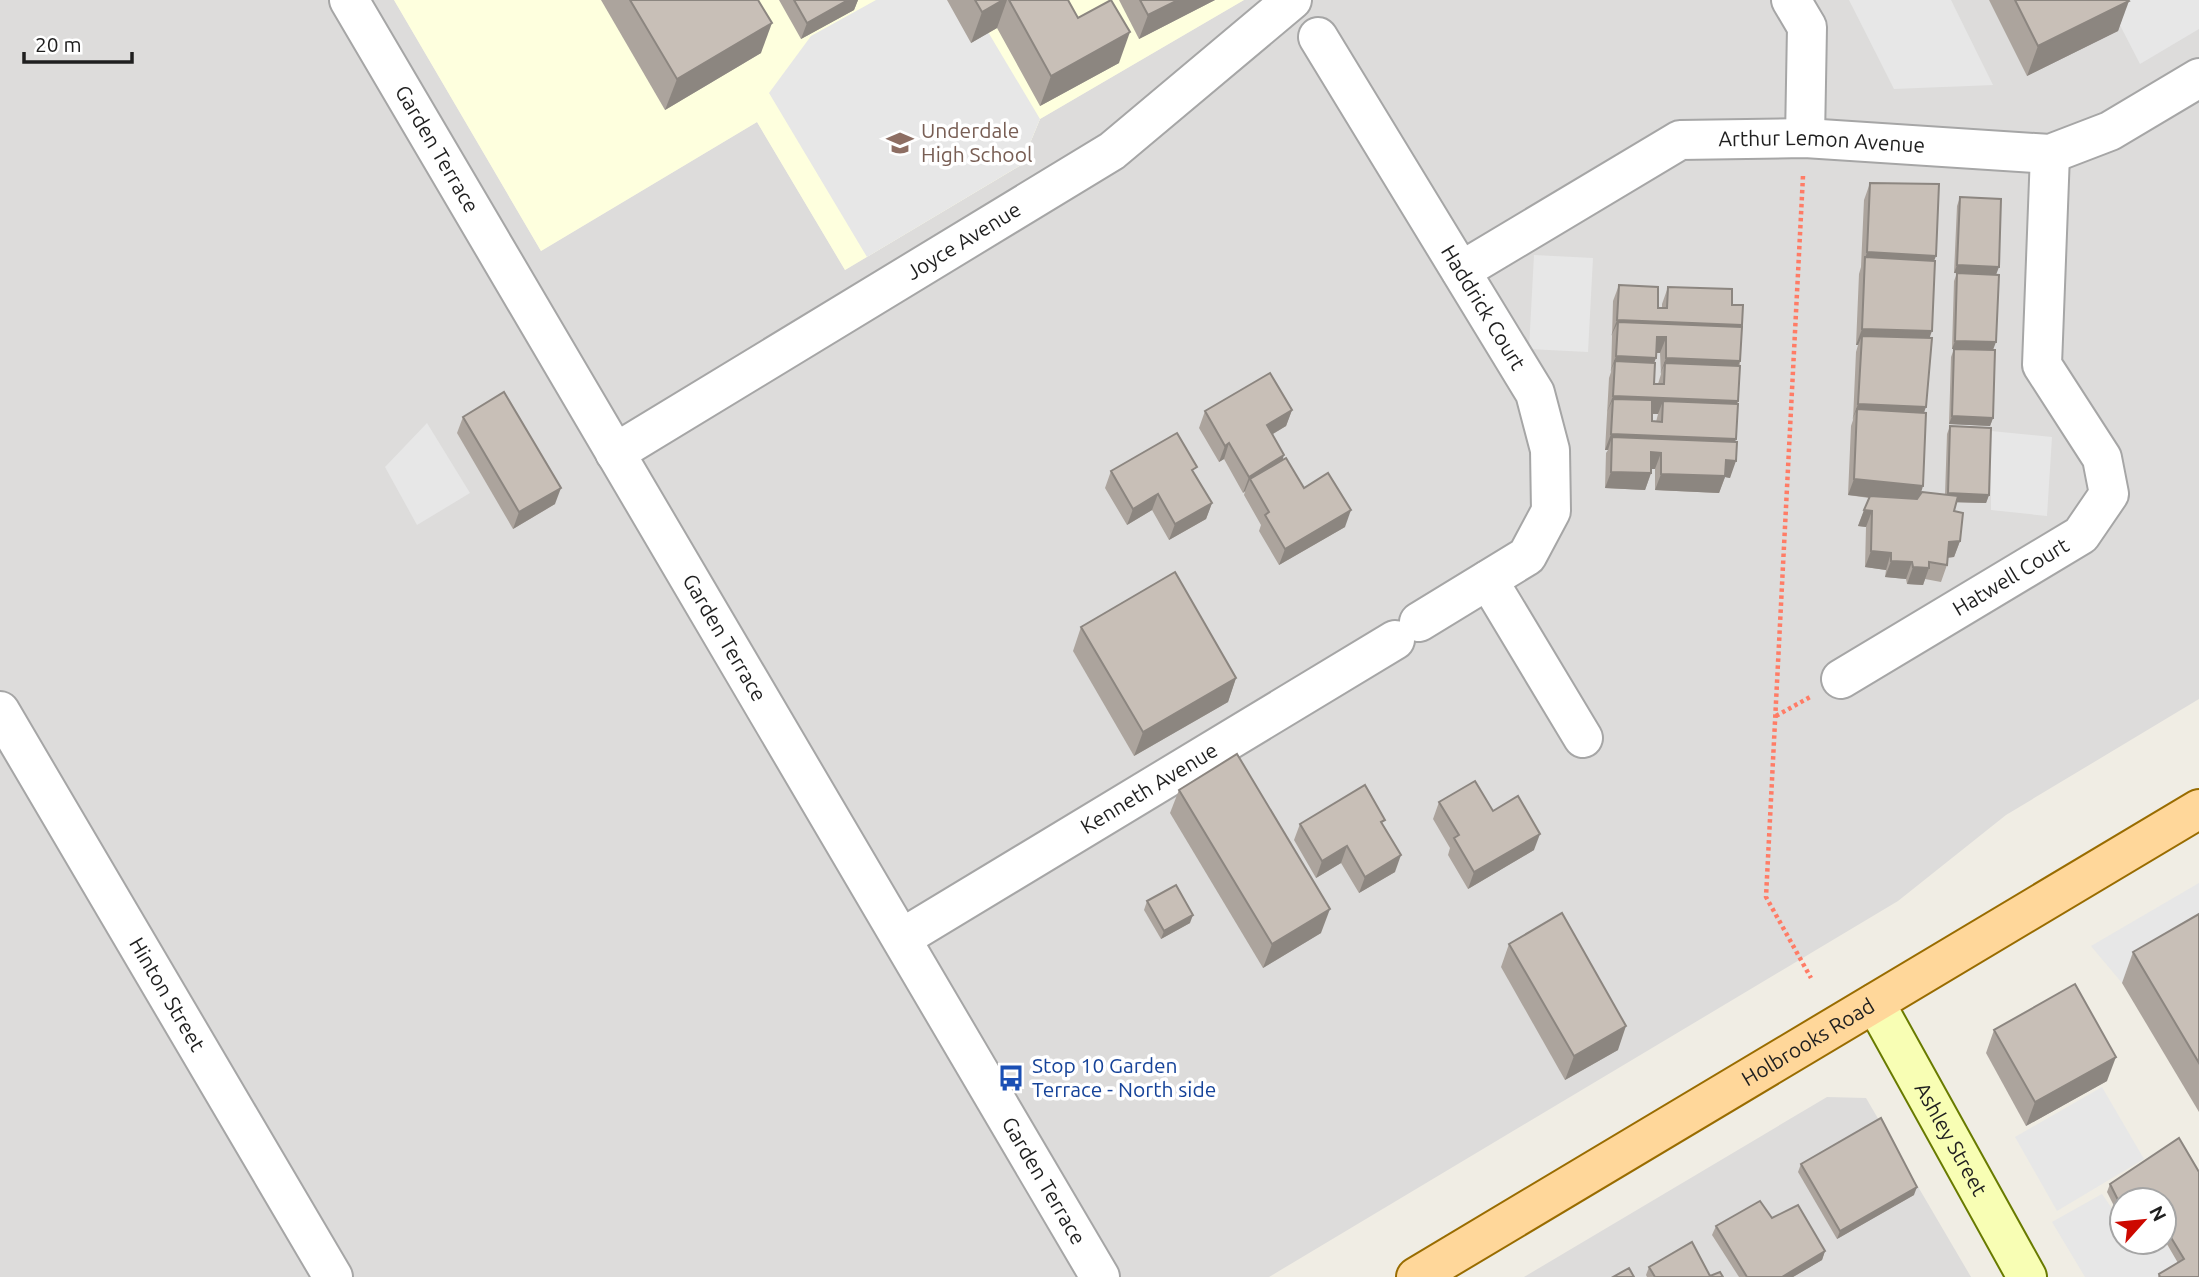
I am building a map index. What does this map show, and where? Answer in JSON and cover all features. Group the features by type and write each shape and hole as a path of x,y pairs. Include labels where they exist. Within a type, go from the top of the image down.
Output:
{"main road":[{"name":"Holbrooks Road","path":"1416,1277 2199,809"}],"street":[{"name":"Garden Terrace","path":"349,0 1100,1277"},
{"name":"Joyce Avenue","path":"615,453 1112,151 1292,0"},
{"path":"1791,0 1807,27 1805,138"},
{"name":"Haddrick Court","path":"1318,37 1535,393 1550,450 1551,511 1527,556 1407,631"},
{"name":"Arthur Lemon Avenue","path":"1461,271 1680,140 1805,138 2050,154 2110,131 2199,78"},
{"name":"Hatwell Court","path":"1841,679 2081,535 2109,494 2102,458 2042,365 2050,154"},
{"path":"1488,580 1583,738"},
{"name":"Kenneth Avenue","path":"902,938 1407,631"},
{"name":"Hinton Street","path":"0,711 333,1277"},
{"name":"Ashley Street","path":"1875,1003 2027,1277"}],"path":[{"path":"1805,138 1766,897 1811,978"}],"shaded area":[{"path":"0,0 394,0 541,251 757,122 845,270 1021,165 1040,119 1244,0 2199,0 2199,699 2006,815 1898,901 1269,1277 0,1277"},
{"name":"Underdale High School","path":"394,0 1244,0 1040,119 1021,165 845,270 757,122 541,251"},
{"path":"876,0 969,0 1040,119 1021,165 867,257 769,93 811,36"},
{"path":"1849,0 1951,0 1993,85 1894,89"},
{"path":"2107,0 2199,0 2199,29 2140,64"},
{"path":"1534,255 1593,258 1588,352 1529,349"},
{"path":"427,423 470,493 417,525 385,467"},
{"path":"1991,431 2052,437 2047,516 1991,510"},
{"path":"2199,883 2199,938 2122,983 2091,946"},
{"path":"2102,1087 2144,1159 2057,1211 2015,1137"},
{"path":"1827,1097 1866,1098 1971,1277 1524,1277"},
{"path":"2102,1194 2108,1203 2108,1256 2174,1256 2181,1267 2165,1277 2085,1277 2052,1222"}],"building":[{"path":"630,0 758,0 772,23 677,79"},
{"path":"794,0 848,0 807,23"},
{"path":"975,0 1003,0 982,12"},
{"path":"1009,0 1068,0 1078,18 1111,0 1130,32 1051,76"},
{"path":"1140,0 1178,0 1148,15"},
{"path":"2015,0 2128,0 2129,1 2038,46"},
{"path":"1870,183 1939,184 1936,256 1867,252"},
{"path":"1960,197 2001,199 1999,267 1957,265"},
{"path":"1865,257 1935,261 1932,331 1862,329"},
{"path":"1957,273 1999,275 1996,342 1955,341"},
{"path":"1619,285 1658,287 1658,308 1667,308 1668,287 1732,289 1732,305 1743,305 1742,325 1617,320"},
{"path":"1618,322 1742,327 1740,361 1666,358 1666,337 1657,337 1656,358 1616,356"},
{"path":"1862,336 1932,338 1926,407 1858,404"},
{"path":"1954,349 1995,350 1993,418 1952,416"},
{"path":"1615,361 1655,363 1654,384 1664,384 1665,363 1740,366 1738,401 1613,396"},
{"path":"1270,373 1292,410 1267,425 1284,455 1249,477 1229,443 1225,446 1205,411"},
{"path":"504,392 561,488 519,512 463,417"},
{"path":"1613,399 1652,400 1652,421 1662,422 1663,401 1738,404 1736,439 1611,434"},
{"path":"1857,409 1926,413 1923,486 1854,479"},
{"path":"1950,426 1991,428 1989,495 1948,493"},
{"path":"1177,433 1197,467 1192,470 1212,503 1175,524 1158,494 1133,509 1111,471"},
{"path":"1612,437 1737,442 1736,461 1726,460 1725,476 1661,474 1661,453 1651,452 1651,473 1611,472"},
{"path":"1286,458 1304,488 1328,473 1351,510 1285,549 1265,515 1269,512 1250,479"},
{"path":"1922,492 1958,496 1954,511 1963,513 1960,541 1949,542 1947,565 1929,562 1929,568 1913,567 1912,562 1891,561 1891,553 1871,551 1872,511 1864,510 1870,496 1917,499"},
{"path":"1175,572 1236,678 1143,732 1081,627"},
{"path":"1237,754 1330,909 1272,944 1179,790"},
{"path":"1475,781 1493,811 1518,796 1540,834 1474,872 1454,838 1459,835 1439,802"},
{"path":"1365,785 1385,820 1381,822 1401,855 1365,877 1347,846 1322,861 1300,824"},
{"path":"1176,885 1193,915 1164,931 1147,901"},
{"path":"1562,913 1626,1026 1574,1056 1509,944"},
{"path":"2199,914 2199,1063 2133,952"},
{"path":"2075,984 2116,1057 2035,1102 1994,1030"},
{"path":"1881,1118 1917,1187 1840,1231 1801,1164"},
{"path":"2179,1138 2199,1172 2199,1277 2160,1277 2159,1274 2184,1259 2178,1249 2178,1186 2110,1184"},
{"path":"1760,1201 1772,1218 1798,1205 1825,1251 1782,1277 1747,1277 1716,1226"},
{"path":"1692,1242 1710,1276 1720,1272 1723,1277 1655,1277 1649,1267"},
{"path":"1629,1268 1634,1277 1613,1277"}],"place":[{"name":"Underdale High School","path":"900,143"},
{"name":"Stop 10 Garden Terrace - North side","path":"1011,1078"}]}
